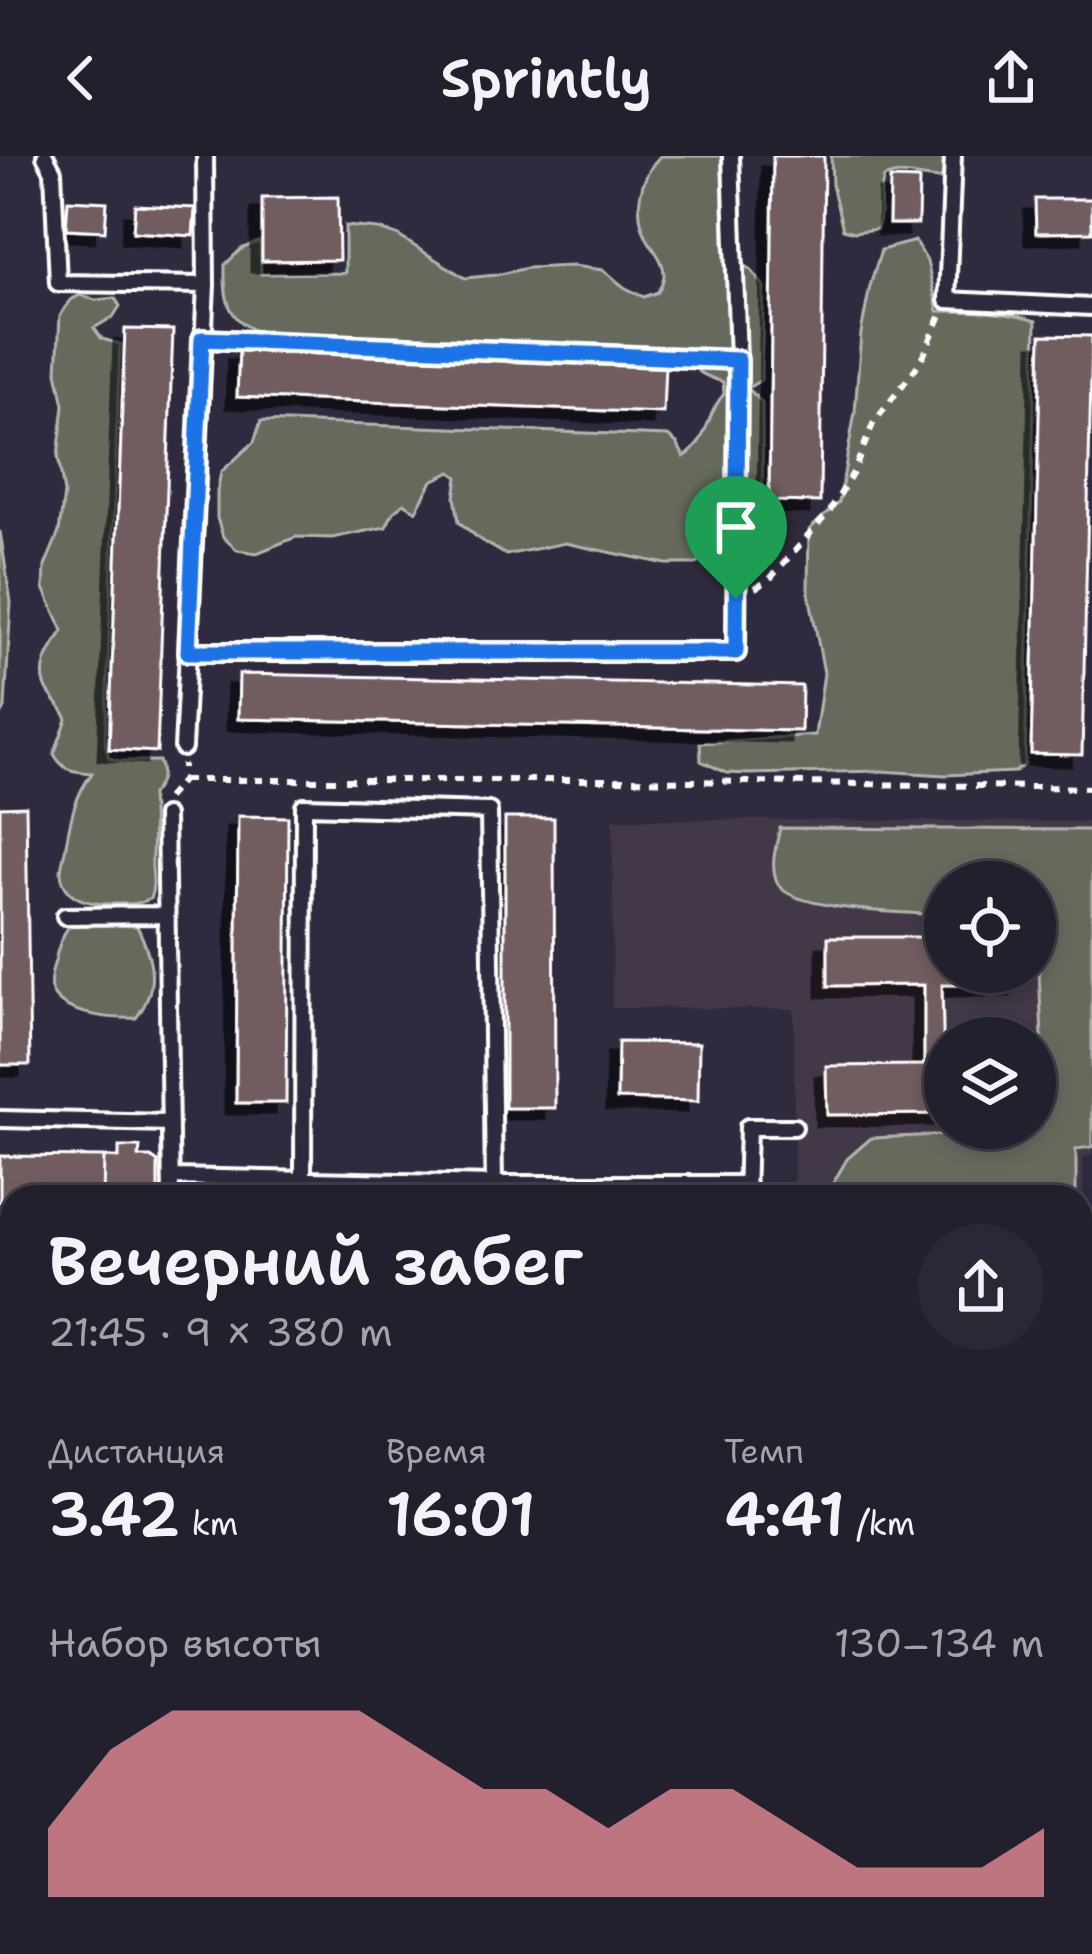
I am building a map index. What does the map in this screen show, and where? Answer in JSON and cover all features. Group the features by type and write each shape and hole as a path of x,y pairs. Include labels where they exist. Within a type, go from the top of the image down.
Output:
{"lane":[{"path":"45,156 52,171 58,283 206,285"},
{"path":"183,748 206,285 205,156"},
{"path":"188,652 736,652 738,360 730,156"},
{"path":"953,156 947,301 1092,307"},
{"path":"202,339 738,360"},
{"path":"303,1180 304,806 489,811 494,1184"},
{"path":"165,816 172,1185"},
{"path":"65,916 166,914"},
{"path":"0,1118 170,1123"},
{"path":"746,1185 748,1127 794,1127"},
{"path":"172,1177 536,1185"}],"path":[{"path":"736,599 768,581 830,511 854,471 873,424 921,361 947,301"},
{"path":"183,780 610,780 1092,788"}],"shaded area":[{"path":"613,819 1092,822 1092,1156 1083,1157 1083,1185 794,1185 794,1009 612,1008"}],"green space":[{"path":"660,156 722,156 724,248 764,286 761,380 748,388 762,403 763,505 746,544 696,564 666,564 565,543 506,555 459,522 458,477 451,472 432,481 416,511 404,503 386,527 332,538 296,537 257,553 237,550 223,537 217,518 221,472 254,442 261,421 668,436 684,457 692,451 724,394 723,382 700,372 686,354 266,336 236,317 226,290 225,265 241,249 260,241 261,274 345,273 345,226 397,235 465,278 573,266 603,270 644,297 658,292 664,276 643,228 639,206 647,174"},
{"path":"831,156 948,156 948,168 940,179 905,174 884,178 877,229 854,232 843,229 832,185"},
{"path":"915,241 927,261 938,311 999,313 1036,321 1025,764 1015,772 945,775 727,773 701,761 700,743 815,735 824,673 808,588 809,530 839,502 855,412 861,333 881,250"},
{"path":"80,295 95,300 115,298 120,306 113,317 94,328 102,339 120,344 105,743 109,758 159,761 162,770 151,795 152,894 150,899 131,904 87,901 73,895 63,882 72,816 92,773 65,767 54,754 67,719 43,678 49,653 63,631 44,588 64,493 58,456 64,405 57,372 60,316"},
{"path":"0,531 11,602 5,708 0,717"},
{"path":"780,828 1092,830 1092,1147 1076,1149 1076,1185 832,1185 847,1159 871,1138 924,1136 924,1149 1056,1149 1056,1017 1041,1017 1040,993 1056,993 1056,861 924,861 924,914 805,900 778,884 774,863"},
{"path":"69,926 137,926 143,938 151,984 136,1018 75,1010 51,989 57,952"}],"building":[{"path":"773,156 824,156 820,502 769,501"},
{"path":"890,179 919,180 918,224 889,224"},
{"path":"338,197 339,260 262,261 262,198"},
{"path":"1035,199 1092,199 1092,232 1036,233"},
{"path":"68,200 107,202 105,231 66,229"},
{"path":"135,205 195,208 193,236 133,232"},
{"path":"125,329 173,330 157,752 109,749"},
{"path":"1041,335 1092,336 1082,755 1031,754"},
{"path":"239,349 665,365 663,413 237,397"},
{"path":"239,674 802,686 801,731 238,719"},
{"path":"26,806 30,1065 0,1065 0,807"},
{"path":"238,816 288,817 286,1103 236,1103"},
{"path":"505,818 554,818 555,1108 505,1108"},
{"path":"828,937 924,937 924,985 828,986"},
{"path":"924,993 942,993 943,1017 924,1017"},
{"path":"618,1042 699,1043 698,1101 617,1099"},
{"path":"924,1065 924,1114 827,1115 826,1066"},
{"path":"119,1147 140,1147 139,1157 158,1162 158,1185 103,1185 104,1157 119,1158"},
{"path":"0,1156 104,1157 103,1185 0,1185"}],"route":[{"path":"202,339 738,360 736,599 736,652 188,652 202,339"}]}
